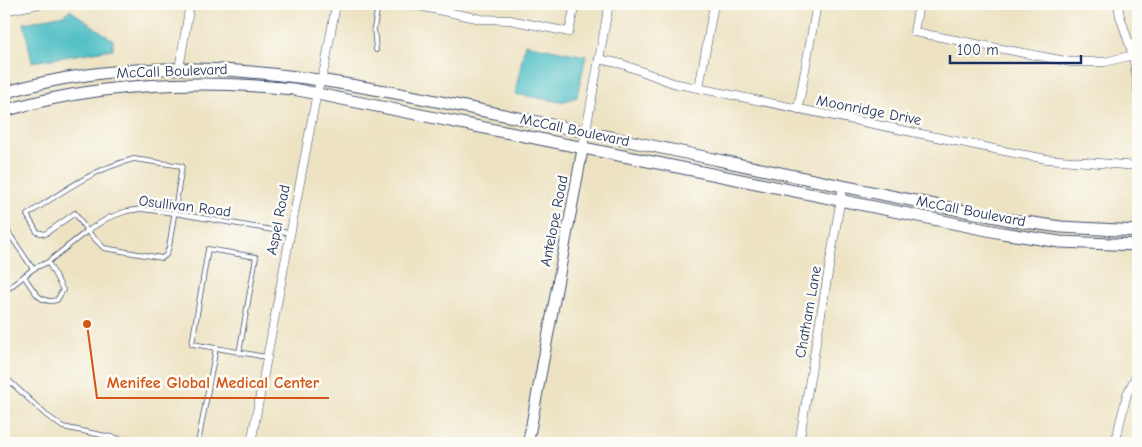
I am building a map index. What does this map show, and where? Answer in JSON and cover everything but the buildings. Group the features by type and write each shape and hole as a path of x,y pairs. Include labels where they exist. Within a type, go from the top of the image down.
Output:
{"main road":[{"name":"McCall Boulevard","path":"4,93 50,81 106,72 179,69 263,72 322,79 1036,224 1138,231"},
{"name":"McCall Boulevard","path":"4,111 71,95 131,86 234,84 317,92 841,201 1039,240 1138,245"}],"street":[{"path":"179,69 190,4"},
{"name":"Aspel Road","path":"251,443 317,92 322,79 336,4"},
{"path":"408,4 569,32 576,4"},
{"name":"Antelope Road","path":"528,443 609,4"},
{"path":"699,88 714,4"},
{"path":"798,109 817,4"},
{"path":"919,4 914,32 1071,62 1105,62 1133,55"},
{"path":"1118,4 1133,55 1138,90"},
{"path":"4,11 37,5"},
{"name":"Moonridge Drive","path":"599,60 622,64 673,83 1039,157 1138,166"},
{"name":"Chatham Lane","path":"799,443 844,186"},
{"path":"1114,443 1127,394 1138,372"}],"lane":[{"path":"376,50 374,28 379,4"},
{"path":"134,159 182,166 169,247 166,255 162,258 104,248 87,231 75,213 45,234 37,232 27,215 84,177 111,164 134,159"},
{"name":"Osullivan Road","path":"4,292 33,269 48,262 87,231 108,218 140,208 290,233"},
{"path":"4,226 33,269"},
{"path":"239,353 256,257 208,249 192,344 216,348 239,353 266,358"},
{"path":"24,276 39,297 50,302 57,300 63,290 48,262"},
{"path":"198,443 216,348"},
{"path":"4,376 46,416 63,427 140,443"}],"water":[{"path":"70,10 113,40 113,49 32,62 24,23 64,15"},
{"path":"525,44 586,56 577,97 561,102 515,94"}],"place":[{"name":"Menifee Global Medical Center","path":"87,324"}]}
